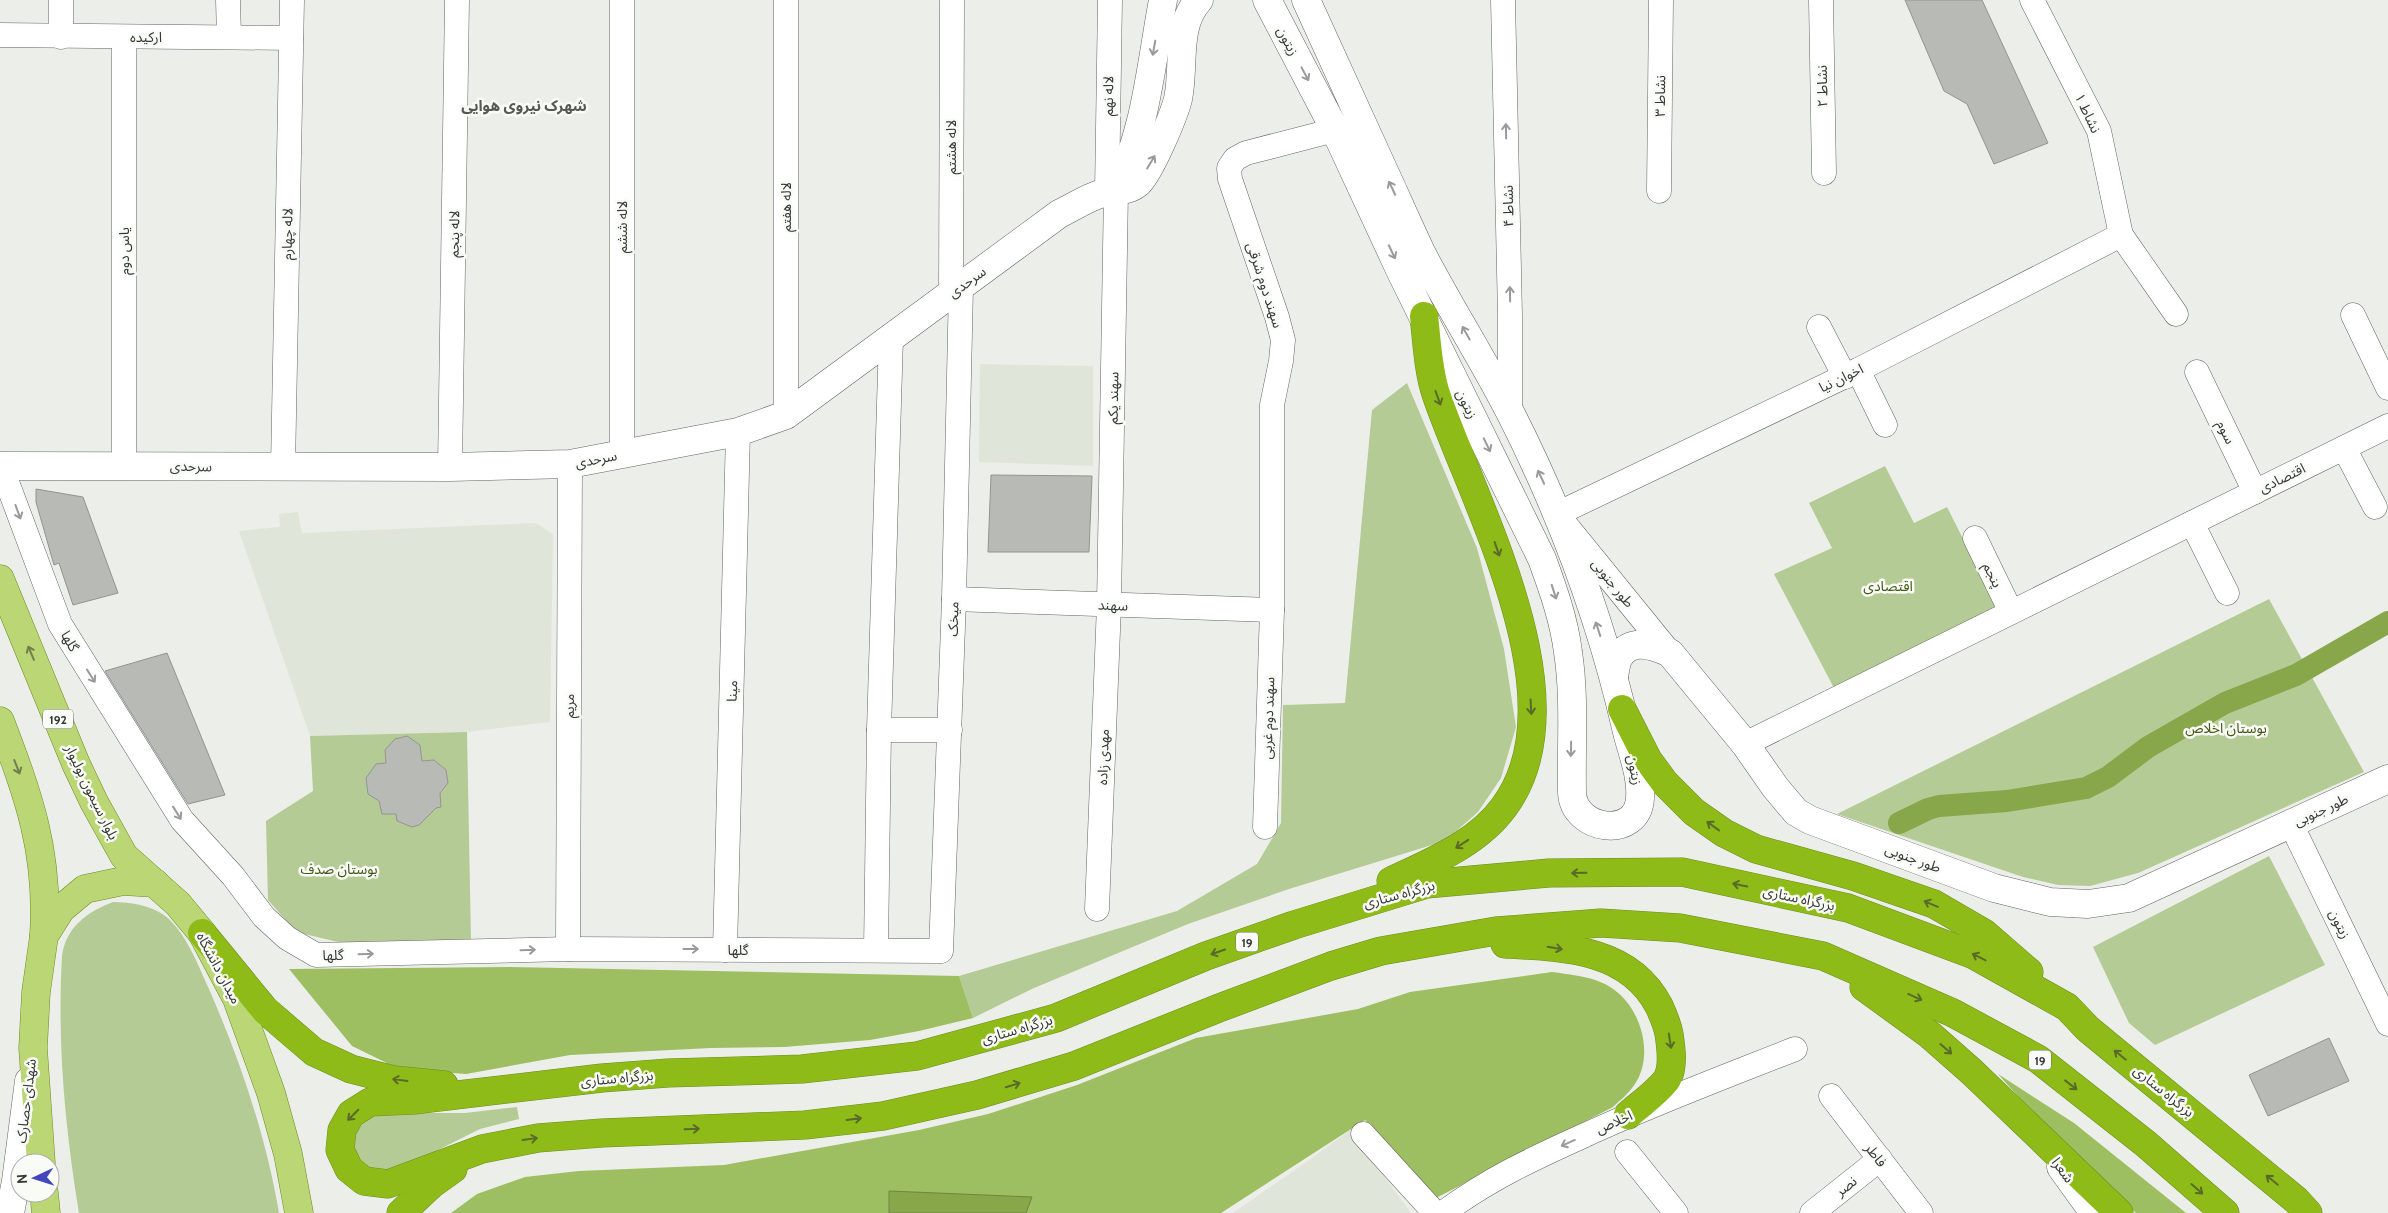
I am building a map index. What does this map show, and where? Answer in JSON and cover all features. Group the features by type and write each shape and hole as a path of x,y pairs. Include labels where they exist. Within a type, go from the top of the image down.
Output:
{"highway":[{"path":"1294,925 1441,858 1479,833 1504,808 1520,782 1528,749 1532,715 1519,619 1497,546 1435,392 1424,316"},
{"path":"1622,709 1648,760 1665,783 1694,812 1724,833 1756,849 1853,876 1934,904 1984,933 2067,1007"},
{"name":"بزرگراه ستاری","path":"482,1149 388,1184 364,1181 349,1169 340,1150 342,1130 351,1114 370,1102 414,1100 518,1087 668,1073 802,1069 918,1056 1056,1018 1206,956 1294,925 1427,884 1549,874 1682,872 1848,908 1974,955 2067,1007 2088,1029 2307,1209"},
{"name":"19","path":"482,1149 538,1138 602,1133 805,1126 883,1116 977,1095 1074,1066 1331,966 1381,951 1437,939 1496,931 1601,923 1680,928 1823,956 1952,1013 2038,1059 2146,1144 2225,1213"},
{"path":"202,933 265,1010 314,1052 351,1069 394,1080 437,1084 518,1087"},
{"path":"1437,939 1539,946 1594,954 1632,971 1651,990 1667,1023 1672,1054 1667,1078 1628,1115"},
{"path":"1823,956 1930,1035 2032,1128 2120,1213"},
{"path":"401,1213 432,1184 482,1149"}],"main road":[{"name":"بلوار سیمون بولیوار","path":"0,579 76,764 94,802 124,856 155,883"},
{"path":"0,721 29,796 41,844 46,909 36,992 33,1048 39,1153"},
{"path":"44,936 61,909 85,889 123,881 155,883"},
{"name":"میدان دانشگاه","path":"155,883 178,904 202,933 237,999 255,1046 288,1154 299,1213"}],"street":[{"path":"61,0 61,37"},
{"path":"228,0 229,38"},
{"name":"لاله چهارم","path":"283,467 292,0"},
{"name":"لاله پنجم","path":"450,468 458,0"},
{"name":"لاله ششم","path":"622,0 622,454"},
{"name":"لاله هفتم","path":"786,0 786,415"},
{"name":"لاله هشتم","path":"952,0 956,290"},
{"name":"لاله نهم","path":"1110,0 1111,191"},
{"path":"1111,191 1134,153 1163,0"},
{"name":"سرحدی","path":"1,466 124,465 450,468 570,464 738,432 786,415 1059,214 1111,191 1131,188 1138,183 1156,154 1178,100 1186,22 1191,8 1199,0"},
{"path":"1256,0 1282,30"},
{"name":"زیتون","path":"1267,0 1335,130 1542,559 1556,598 1568,652 1572,701 1572,798 1585,817 1599,826 1614,826 1628,820 1635,813 1640,799 1614,677 1582,579 1557,514 1510,413 1422,253 1306,0"},
{"name":"نشاط ۴","path":"1503,0 1510,315 1510,413"},
{"name":"نشاط ۳","path":"1658,191 1661,0"},
{"name":"نشاط ۲","path":"1821,0 1824,173"},
{"name":"نشاط ۱","path":"2032,0 2099,131 2121,235"},
{"name":"ارکیده","path":"0,35 291,38"},
{"name":"یاس دوم","path":"124,37 124,465"},
{"name":"سهند دوم شرقی","path":"1272,610 1272,406 1283,340 1230,179 1229,168 1235,159 1246,153 1335,130"},
{"name":"سهند يكم","path":"1109,605 1111,191"},
{"path":"2121,235 2176,314"},
{"name":"اخوان نیا","path":"1557,514 1851,373 2121,235"},
{"name":"میخک","path":"941,951 954,600 956,290"},
{"path":"2354,315 2388,388"},
{"path":"1819,327 1885,425"},
{"path":"876,950 891,338"},
{"name":"سوم","path":"2197,372 2255,492"},
{"name":"اقتصادی","path":"1745,744 2388,426"},
{"name":"مینا","path":"725,950 738,432"},
{"path":"2344,448 2375,507"},
{"name":"مریم","path":"568,949 570,464"},
{"name":"گلها","path":"1,466 46,592 60,624 182,820 233,876 264,917 287,938 316,955 568,949 941,951"},
{"name":"طور جنوبی","path":"1557,514 1745,744 1775,787 1796,812 1810,820 1994,888 2050,902 2088,904 2129,898 2388,779"},
{"path":"2192,523 2227,593"},
{"name":"پنجم","path":"1975,538 2011,612"},
{"name":"سهند","path":"954,600 1272,610"},
{"name":"مهدی زاده","path":"1097,909 1109,605"},
{"name":"سهند دوم غربی","path":"1265,827 1272,610"},
{"path":"1614,677 1619,658 1629,648 1640,644 1655,646 1670,653"},
{"path":"880,730 950,730"},
{"name":"زیتون","path":"2291,824 2388,1024"},
{"name":"شهدای حصارک","path":"10,1213 16,1181 33,1048"},
{"name":"اخلاص","path":"1443,1213 1475,1190 1510,1169 1628,1115 1795,1049"},
{"name":"فاطر","path":"1831,1096 1921,1213"},
{"name":"شعرا","path":"2032,1128 2094,1213"},
{"path":"1364,1134 1435,1213"},
{"path":"1627,1152 1676,1213"},
{"name":"نصر","path":"1812,1213 1880,1159"}],"shaded area":[{"path":"980,364 1093,366 1093,466 979,462"},
{"path":"298,512 302,533 536,523 553,534 550,722 467,732 310,736 239,531 280,527 279,514"},
{"path":"510,967 959,976 973,1018 870,1040 784,1047 711,1048 570,1055 466,1074 399,1069 352,1046 289,969"},
{"path":"1552,972 1569,974 1603,983 1617,992 1626,1001 1634,1012 1643,1037 1643,1064 1639,1077 1630,1091 1613,1107 1432,1200 1365,1120 1221,1213 451,1213 477,1194 525,1177 579,1171 724,1165 919,1130 988,1114 1077,1085 1196,1038 1358,1009 1410,992"},
{"path":"1998,1074 2074,1123 2186,1213 2136,1213 2050,1132"},
{"path":"1350,1130 1411,1213 1233,1213 1312,1158"},
{"path":"889,1191 1032,1197 1026,1213 889,1213"}],"green space":[{"path":"1407,383 1477,548 1504,649 1516,727 1501,778 1478,812 1445,841 1289,889 1188,924 1034,988 973,1018 959,976 1177,911 1257,864 1281,823 1283,705 1345,703 1372,410"},
{"name":"اقتصادی","path":"1885,466 1914,523 1947,507 1998,608 1834,688 1774,574 1832,548 1809,503"},
{"name":"بوستان اخلاص","path":"2269,599 2364,772 2138,873 2090,886 2058,885 2023,877 1837,814"},
{"name":"بوستان صدف","path":"467,732 471,941 355,946 296,932 268,900 266,821 313,791 310,736","holes":["407,736 420,745 422,761 434,760 446,770 448,783 440,793 441,807 429,809 429,814 419,825 412,827 397,821 396,814 368,793 366,778 376,764 386,763 385,750 395,739"]},
{"path":"2269,856 2325,965 2155,1045 2129,1023 2093,947"},
{"path":"113,902 139,905 164,915 179,930 191,949 220,1016 251,1099 274,1184 279,1213 79,1213 63,1085 61,1053 62,956 68,937 79,922 86,916"},
{"path":"517,1107 519,1119 480,1129 396,1171 373,1172 353,1155 355,1127 374,1113 465,1113"}],"building":[{"path":"1905,0 1982,0 2048,143 1994,164 1967,104 1944,91"},
{"path":"991,475 1092,476 1089,552 988,552"},
{"path":"36,489 83,497 118,593 73,605 59,563 54,565 36,502"},
{"path":"167,653 225,795 188,804 105,671"},
{"path":"407,736 420,745 422,761 434,760 446,770 448,783 440,793 441,807 436,808 419,825 412,827 397,821 396,814 382,814 379,801 368,794 366,778 376,764 386,763 385,750 395,739"},
{"path":"2329,1038 2349,1081 2268,1116 2249,1075"}],"waterway":[{"path":"1899,823 1928,809 1939,806 2007,801 2086,788 2108,777 2148,747 2225,703 2296,675 2388,622"}],"district":[{"name":"شهرک نیروی هوایی","path":"524,106"}]}
